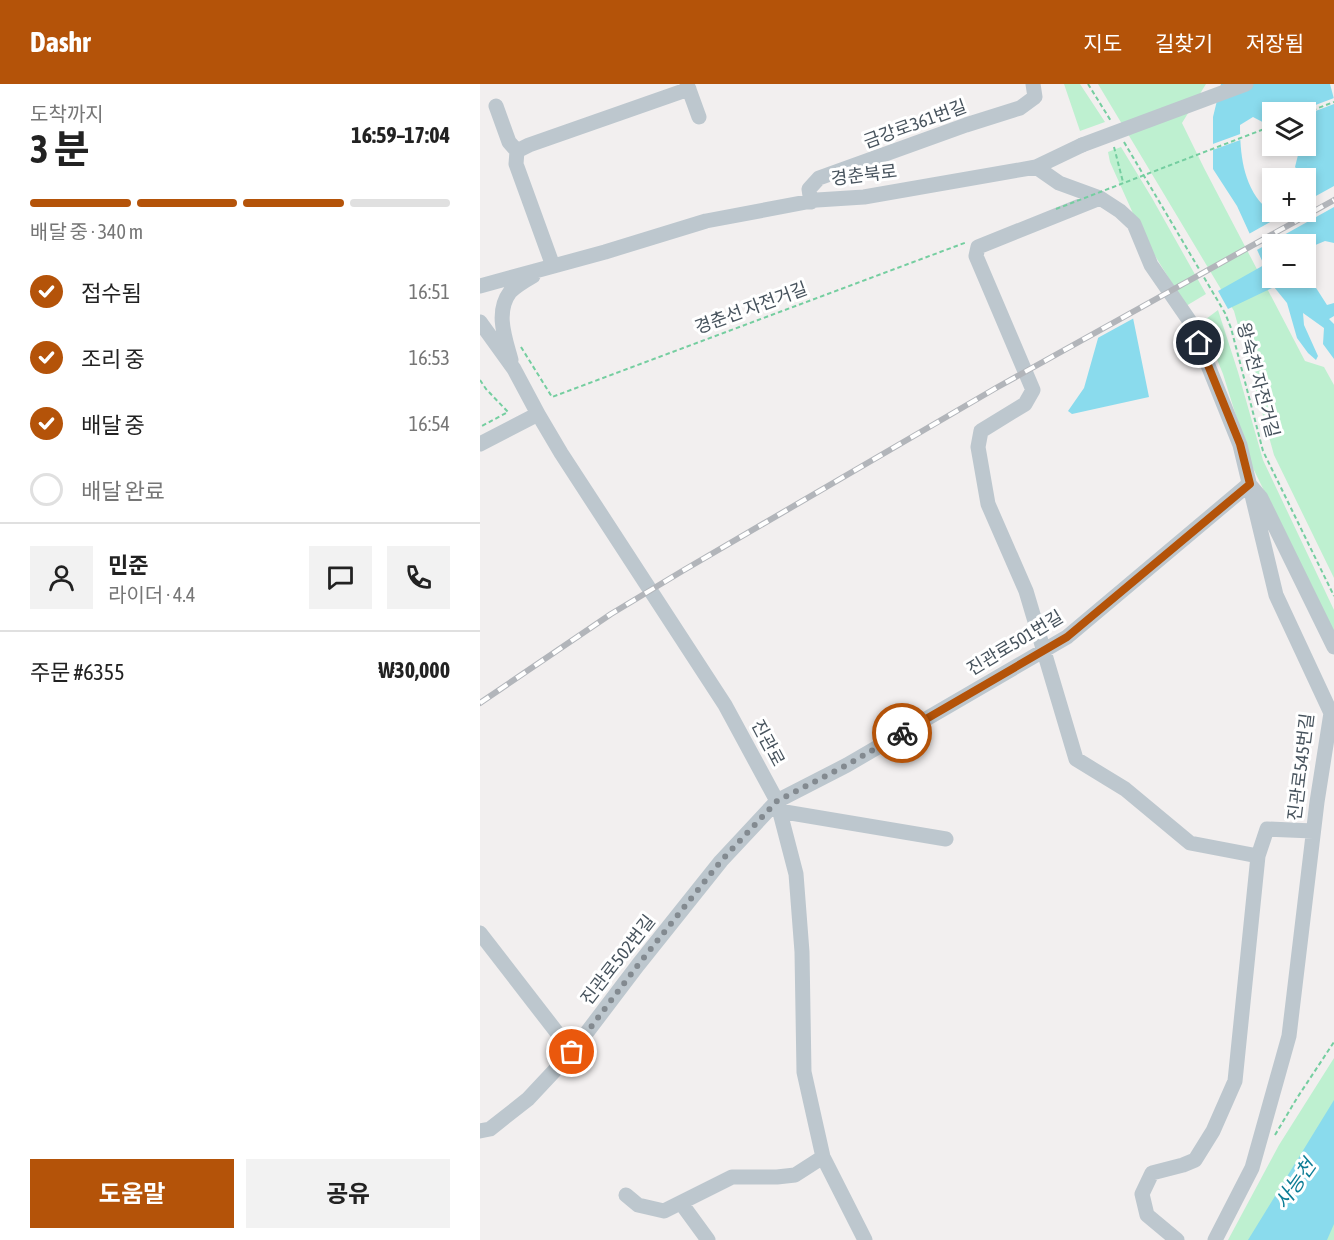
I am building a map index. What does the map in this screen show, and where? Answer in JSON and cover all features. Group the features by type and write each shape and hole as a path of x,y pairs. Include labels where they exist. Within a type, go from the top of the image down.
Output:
{"street":[{"name":"금강로361번길","path":"811,202 809,189 819,178 1020,108 1035,97 1033,84"},
{"name":"경춘북로","path":"480,286 706,221 811,202 864,197 1036,167 1082,146 1246,84"},
{"path":"517,151 688,87 699,117"},
{"path":"496,106 509,142 517,151 516,164 548,267 511,291 504,305 502,317 504,332 514,369"},
{"name":"진관로545번길","path":"1036,167 1059,183 1100,198 1120,211 1134,224 1151,265 1191,323 1240,444 1276,595 1331,713 1313,831 1289,1036 1252,1168 1215,1240"},
{"path":"1100,198 978,247 976,256 1033,390 1025,404 981,431 978,447 988,504 1026,591 1076,759 1125,789 1190,843 1258,856"},
{"name":"진관로","path":"480,322 514,369 538,414 725,705 778,806 796,874 802,952 804,1072 823,1157 865,1240"},
{"path":"480,444 538,414"},
{"path":"1250,484 1261,498 1334,646"},
{"name":"진관로501번길","path":"778,806 1067,637 1250,484"},
{"path":"778,806 946,839"},
{"name":"진관로502번길","path":"480,1131 490,1129 528,1099 572,1052 721,861 778,806"},
{"path":"1177,1240 1147,1215 1142,1194 1152,1173 1195,1160 1213,1131 1235,1081 1258,856 1267,829 1313,831"},
{"path":"480,933 572,1052"},
{"path":"627,1195 638,1205 664,1211 732,1177 795,1175 823,1157"},
{"path":"681,1203 708,1240"}],"path":[{"path":"1088,84 1115,128"},
{"path":"1316,109 1334,102"},
{"path":"1056,209 1262,130"},
{"name":"왕숙천 자전거길","path":"1121,137 1231,328 1263,451 1334,596"},
{"name":"경춘선 자전거길","path":"521,347 552,397 966,243"},
{"path":"480,380 508,412 480,427"}],"green space":[{"path":"1064,84 1080,84 1105,122 1080,131"},
{"path":"1098,84 1206,84 1182,123 1262,279 1262,288 1267,288 1305,361 1324,367 1334,385 1334,578 1274,455 1234,311"},
{"path":"1121,147 1206,294 1186,306 1144,238 1110,162 1108,152"},
{"path":"1218,310 1263,460 1334,610 1334,634 1251,464 1223,374 1202,322"},
{"path":"1334,1058 1334,1240 1228,1240 1279,1145"}],"water":[{"path":"1221,84 1330,84 1334,99 1334,243 1325,241 1316,245 1316,234 1262,234 1262,261 1237,206 1213,169 1213,117","holes":["1262,102 1316,102 1316,156 1298,156 1295,167 1316,168 1316,222 1262,222 1262,204 1251,188 1244,168 1240,125 1253,117 1262,122"]},
{"path":"1262,266 1262,288 1272,288 1228,309 1218,291"},
{"path":"1275,288 1316,288 1327,305 1334,303 1334,316 1329,319 1334,324 1334,359 1323,344 1324,328 1303,313 1304,325 1318,356 1316,360 1308,353 1297,338 1287,303"},
{"path":"1131,308 1149,397 1072,414 1068,411 1084,388 1104,317"},
{"name":"사능천","path":"1334,1100 1334,1224 1327,1240 1248,1240"}],"pier":[{"path":"1334,98 1334,104 1316,111 1316,105"},
{"path":"1243,133 1243,139 1210,151 1210,145"},
{"path":"1334,186 1334,207 1316,217 1316,196"},
{"path":"1270,222 1307,222 1286,234 1262,234 1262,247 1255,251 1247,235"},
{"path":"1132,305 1136,317 1094,340 1101,316"}],"railway":[{"path":"480,703 611,614 684,570 996,388 1334,200"}],"way so far":[{"path":"572,1052 721,861 777,801 847,765 902,733"}],"route":[{"path":"902,733 1067,637 1250,484 1240,444 1199,343"}]}
